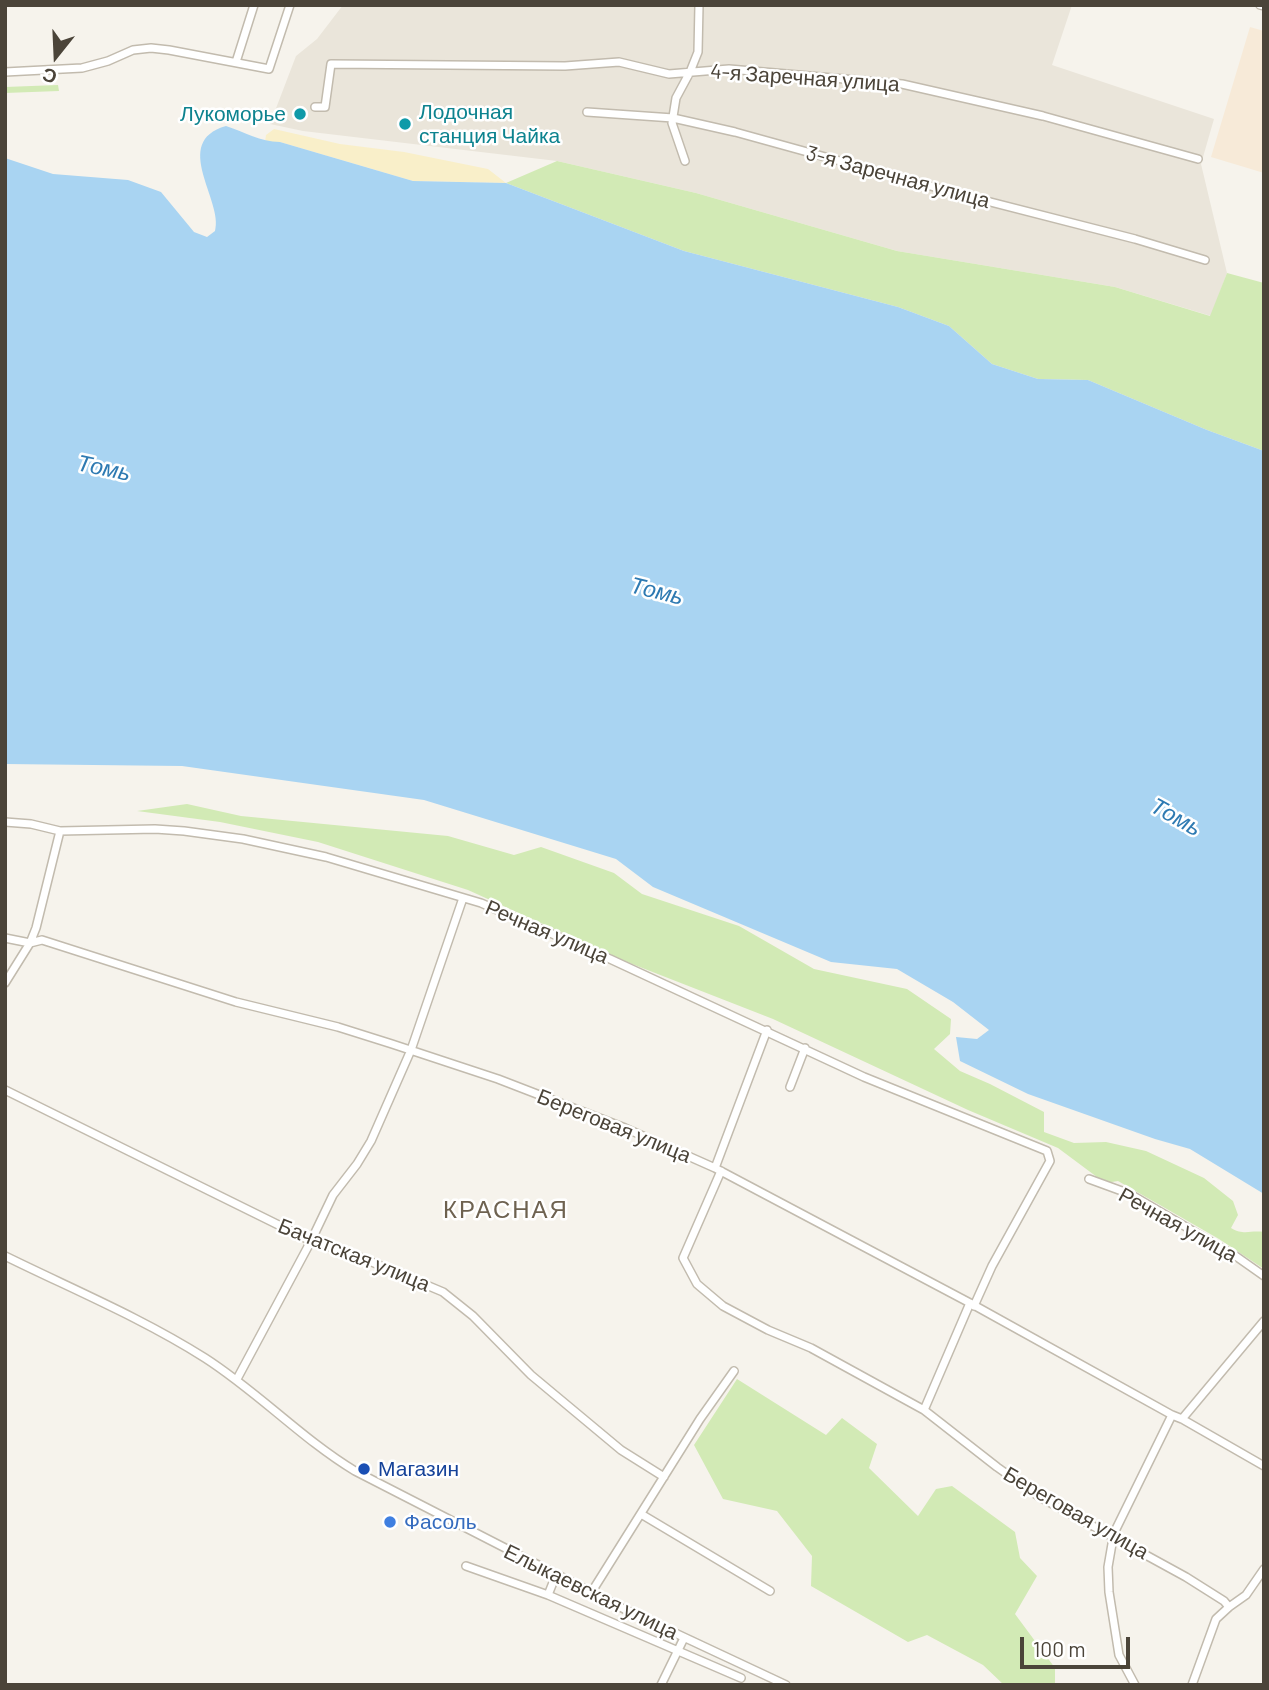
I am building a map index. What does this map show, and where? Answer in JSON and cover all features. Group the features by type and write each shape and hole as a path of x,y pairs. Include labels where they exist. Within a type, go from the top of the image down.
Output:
{"street":[{"path":"236,62 254,5"},
{"path":"685,161 672,123 676,98 698,52 699,5"},
{"path":"5,72 82,68 133,50 151,48 269,69 289,6"},
{"name":"4-я Заречная улица","path":"315,107 325,107 331,64 565,66 619,62 669,74 729,69 902,84 1043,116 1198,159"},
{"name":"3-я Заречная улица","path":"587,112 673,118 735,132 1205,260"},
{"name":"Речная улица","path":"5,821 61,831 155,829 243,839 326,857 481,903 767,1030 864,1077 1047,1151 1050,1161 972,1304"},
{"path":"5,984 36,928 61,831"},
{"path":"237,1380 333,1195 371,1141 411,1050 463,898"},
{"name":"Береговая улица","path":"5,938 30,943 42,940 236,1002 338,1027 510,1083 625,1128 718,1169 972,1304 1264,1466"},
{"path":"718,1169 767,1030"},
{"path":"790,1087 804,1048"},
{"name":"Бачатская улица","path":"5,1090 311,1241 355,1255 443,1292 473,1315 531,1375 621,1450 664,1476"},
{"name":"Береговая улица","path":"718,1169 683,1258 697,1284 723,1306 768,1330 811,1348 924,1410 1038,1496 1186,1577 1229,1607"},
{"name":"Речная улица","path":"1089,1179 1129,1194 1237,1257 1264,1276"},
{"name":"Елыкаевская улица","path":"5,1256 143,1323 204,1357 355,1471 556,1575 786,1685"},
{"path":"924,1410 972,1304"},
{"path":"1182,1419 1264,1321"},
{"path":"591,1592 700,1419 734,1371"},
{"path":"1135,1685 1119,1655 1109,1592 1108,1567 1113,1538 1172,1415"},
{"path":"641,1514 770,1591"},
{"path":"466,1566 548,1595 740,1678"},
{"path":"1192,1685 1216,1619 1246,1595 1264,1569"},
{"path":"548,1595 556,1575"},
{"path":"661,1685 684,1638"}],"shaded area":[{"path":"343,5 1072,5 1052,65 1214,119 1201,164 1227,273 1211,316 1115,287 897,251 696,193 557,161 303,131 270,124 296,56 317,39"},
{"path":"1250,27 1264,31 1264,173 1211,157"}],"green space":[{"path":"58,85 59,91 5,93 5,87"},
{"path":"557,161 696,193 897,251 1115,287 1210,316 1227,273 1264,283 1264,451 1088,380 1038,379 992,364 949,326 898,307 684,251 506,183"},
{"path":"187,804 241,816 448,836 514,855 541,847 614,873 642,894 739,926 814,969 907,989 951,1019 950,1034 934,1049 960,1071 1044,1112 1044,1132 1074,1143 1106,1142 1146,1151 1204,1178 1233,1201 1238,1215 1231,1228 1244,1232 1264,1232 1264,1269 1219,1239 1118,1181 1105,1183 1058,1148 968,1110 773,1019 627,962 468,890 318,842 220,822 137,811"},
{"path":"737,1379 826,1435 842,1418 877,1444 869,1468 918,1516 936,1489 952,1486 1015,1532 1020,1558 1037,1576 1015,1614 1055,1668 1055,1685 1004,1685 983,1665 927,1635 908,1642 811,1586 812,1556 777,1511 723,1499 694,1445"}],"sand":[{"path":"274,129 340,144 404,152 488,169 506,183 413,181 280,142 265,142 266,135"}],"water":[{"name":"Томь","path":"226,126 259,139 280,142 413,181 506,183 684,251 898,307 949,326 992,364 1038,379 1088,380 1264,451 1264,1194 1190,1149 1028,1094 960,1061 956,1037 977,1039 989,1030 953,1002 897,969 831,962 653,887 616,859 424,800 182,766 5,764 5,158 53,174 128,180 161,192 194,232 207,237 215,231 216,219 200,158 202,145 210,134"}],"place":[{"name":"Лукоморье","path":"300,114"},
{"name":"Лодочная станция Чайка","path":"405,124"},
{"name":"Магазин","path":"364,1469"},
{"name":"Фасоль","path":"390,1522"}],"district":[{"name":"КРАСНАЯ","path":"506,1210"}]}
